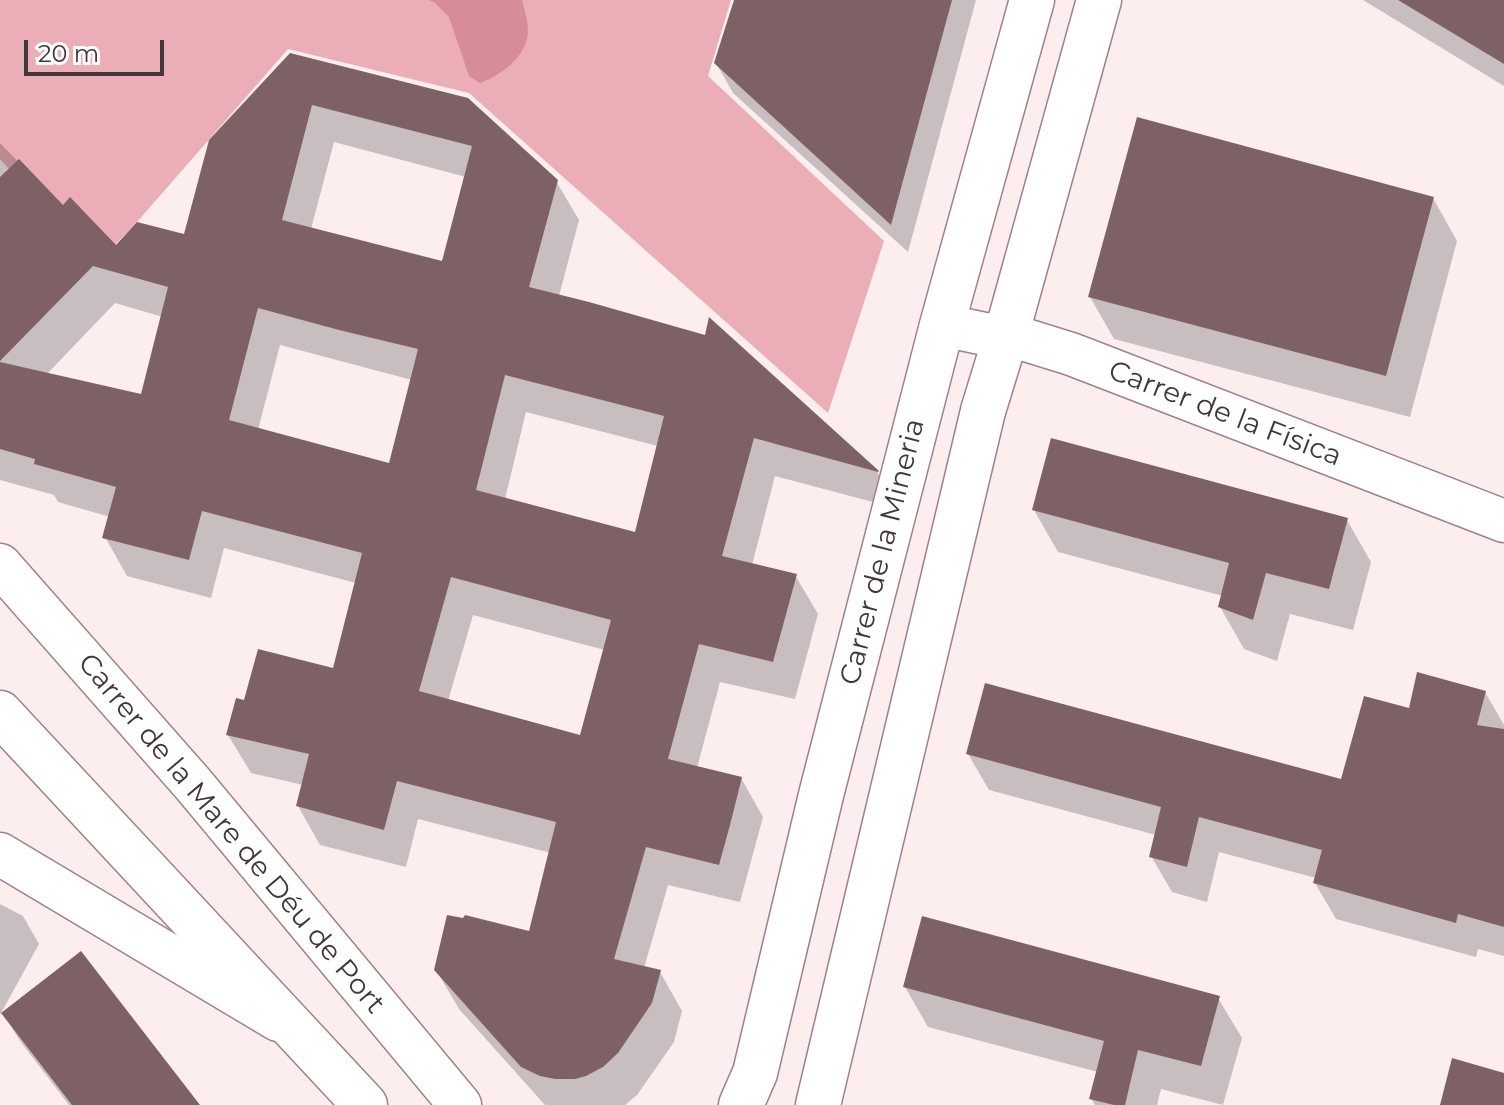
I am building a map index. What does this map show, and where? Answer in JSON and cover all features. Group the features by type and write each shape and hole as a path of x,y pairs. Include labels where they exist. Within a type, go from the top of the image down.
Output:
{"street":[{"name":"Carrer de la Mineria","path":"741,1105 755,1073 821,795 942,325 1032,0"},
{"path":"818,1105 983,411 1099,0"},
{"name":"Carrer de la Física","path":"942,325 1013,336 1071,354 1504,521"},
{"name":"Carrer de la Mare de Déu de Port","path":"0,565 193,784 460,1105"},
{"path":"0,713 365,1105"},
{"path":"0,854 296,1031"}],"shaded area":[{"path":"0,0 731,0 708,76 884,241 828,413 469,93 288,49 95,266 0,159"},
{"path":"429,0 522,0 528,30 524,47 508,67 480,83 469,76 449,17"}],"building":[{"path":"734,0 952,0 891,225 714,63"},
{"path":"1398,0 1504,0 1504,64"},
{"path":"290,53 468,98 558,180 529,287 705,335 709,317 879,471 754,438 722,556 797,574 773,662 699,644 668,759 742,777 730,825 719,865 646,847 614,959 661,970 652,1003 618,1053 603,1067 586,1076 555,1079 521,1067 434,970 447,915 463,918 465,915 529,931 556,822 397,781 384,830 296,806 309,754 226,735 236,698 244,700 258,649 333,668 362,553 202,511 189,560 102,538 116,487 34,464 35,459 0,449 0,362 141,394 168,287 93,266 0,361 0,177 19,159 63,205 70,197 116,245 137,222 184,234 209,140","holes":["312,105 472,146 442,261 282,220","258,308 418,349 389,463 229,420","505,375 664,416 635,532 476,490","451,577 611,620 580,735 419,691"]},
{"path":"1137,117 1434,197 1386,376 1088,297"},
{"path":"1051,438 1348,518 1329,589 1266,573 1253,620 1218,607 1229,563 1032,510"},
{"path":"1417,672 1486,691 1477,725 1504,729 1504,927 1458,914 1456,923 1313,883 1322,850 1199,817 1187,867 1149,857 1161,807 966,754 985,683 1341,779 1364,696 1409,708"},
{"path":"922,916 1220,996 1201,1066 1138,1050 1125,1105 1089,1099 1104,1041 903,987"},
{"path":"81,951 200,1105 72,1105 1,1013"},
{"path":"1452,1058 1504,1073 1504,1105 1440,1105"}]}
